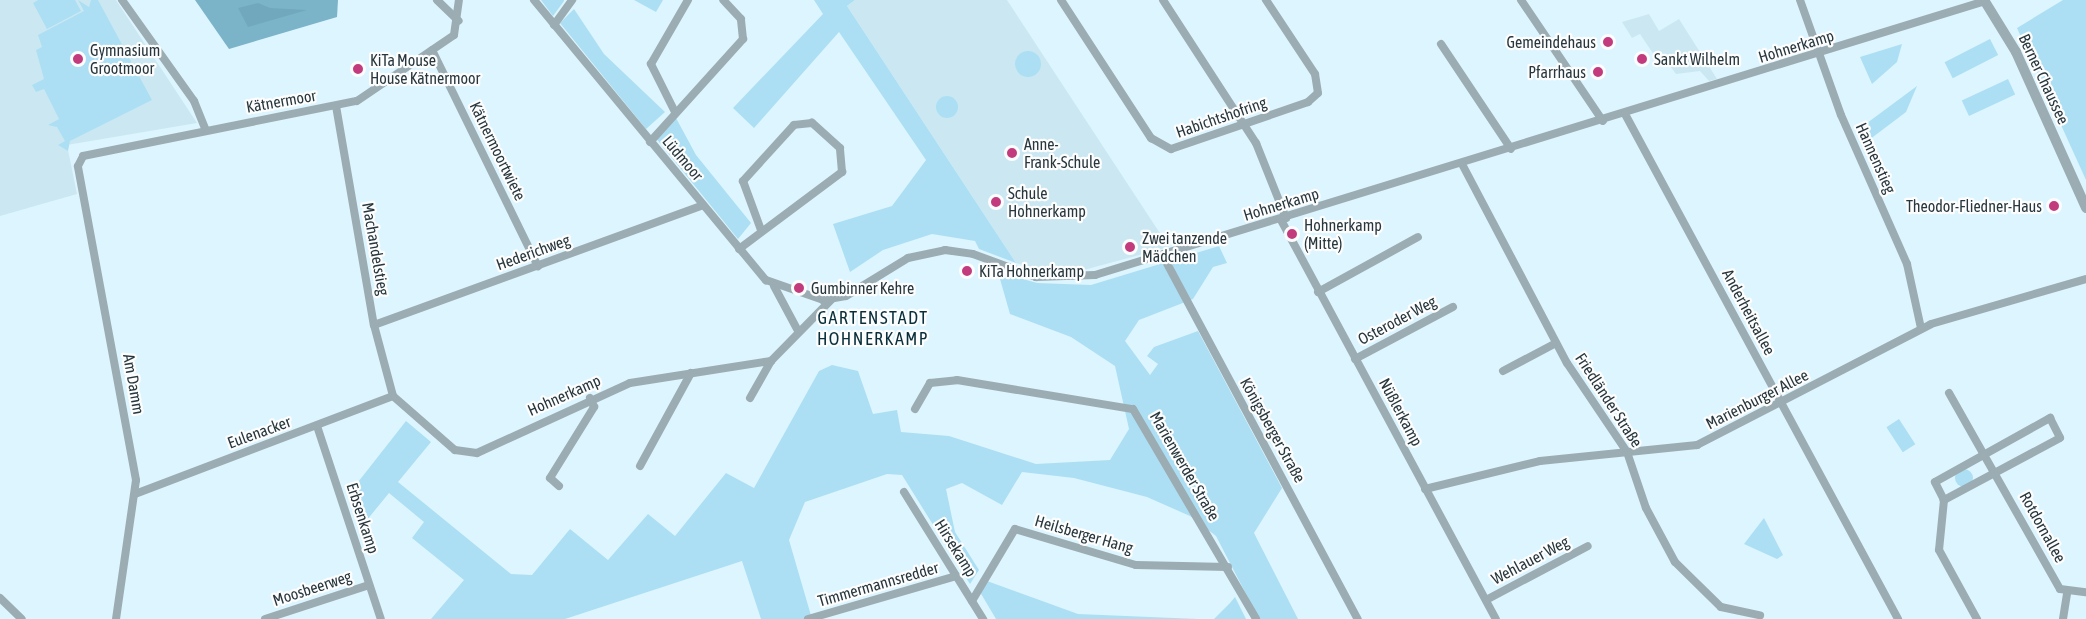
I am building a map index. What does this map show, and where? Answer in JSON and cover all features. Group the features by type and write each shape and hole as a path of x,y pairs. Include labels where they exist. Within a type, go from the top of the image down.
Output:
{"street":[{"path":"122,0 194,101 206,130"},
{"path":"436,0 459,21"},
{"path":"459,0 459,21"},
{"name":"Lüdmoor","path":"534,0 739,249 774,286"},
{"path":"554,25 572,0"},
{"path":"675,112 653,76 651,61 688,0"},
{"path":"650,142 744,36 741,19 723,0"},
{"name":"Habichtshofring","path":"1061,0 1159,146 1176,148 1245,126 1308,102 1319,88 1266,0"},
{"name":"Nüßlerkamp","path":"1163,0 1245,126 1283,219 1318,292 1496,619"},
{"path":"1521,0 1603,121"},
{"name":"Hannenstieg","path":"1800,0 1819,54 1906,264 1922,328"},
{"name":"Hohnerkamp","path":"750,398 771,361 797,329 831,300 929,252 973,254 1059,280 1163,255 1283,219 1984,1"},
{"name":"Berner Chaussee","path":"1984,1 2016,52 2086,208"},
{"name":"Kätnermoor","path":"83,156 357,101 454,35 459,21"},
{"path":"1442,44 1511,149"},
{"name":"Kätnermoortwiete","path":"432,50 538,266"},
{"name":"Machandelstieg","path":"336,106 374,325 393,396"},
{"name":"Anderheitsallee","path":"1625,114 1898,619"},
{"path":"739,249 761,230 842,172 840,148 813,123 794,124 743,181 761,230"},
{"name":"Am Damm","path":"83,156 78,166 135,494 116,619"},
{"name":"Friedländer Straße","path":"1462,164 1556,343 1627,453 1649,514 1687,578 1729,612 1760,615"},
{"name":"Hederichweg","path":"374,325 703,205"},
{"path":"1318,292 1418,237"},
{"name":"Königsberger Straße","path":"1163,255 1358,619"},
{"name":"Marienburger Allee","path":"1425,489 1540,461 1697,445 1782,404 1922,328 2086,279"},
{"path":"774,286 831,300"},
{"path":"774,286 797,329"},
{"name":"Osteroder Weg","path":"1355,359 1453,307"},
{"path":"1503,371 1556,343"},
{"name":"Hohnerkamp","path":"393,396 437,437 466,454 590,398 630,383 771,361"},
{"path":"640,466 692,374"},
{"name":"Marienwerder Straße","path":"915,409 930,383 957,380 1133,409 1228,567 1256,619"},
{"name":"Rotdornallee","path":"1949,393 2067,593"},
{"name":"Eulenacker","path":"135,494 393,396"},
{"path":"559,486 550,478 594,407 590,398"},
{"path":"1944,500 2060,438 2050,418 1935,482 1944,500 1939,550 1977,619"},
{"name":"Erbsenkamp","path":"317,426 381,619"},
{"name":"Hirsekamp","path":"904,492 984,619"},
{"name":"Heilsberger Hang","path":"972,601 1014,530 1136,564 1228,567"},
{"name":"Wehlauer Weg","path":"1486,600 1588,546"},
{"name":"Timmermannsredder","path":"812,618 956,576"},
{"name":"Moosbeerweg","path":"265,619 369,585"},
{"path":"2062,619 2067,593 2086,592"},
{"path":"0,598 9,616 22,619"}],"shaded area":[{"name":"Gymnasium Grootmoor","path":"0,0 116,0 197,123 67,145 77,194 0,216"},
{"path":"38,0 75,0 81,11 47,29 33,3"},
{"path":"78,0 89,7 91,0 98,0 152,100 70,141 68,151 58,145 65,141 57,127 48,125 59,119 44,89 36,92 32,85 44,79 36,50 42,47 38,35 84,11"},
{"path":"195,0 338,0 337,17 229,49"},
{"path":"541,0 564,0 564,1 553,16"},
{"path":"634,0 663,0 656,12"},
{"path":"814,0 855,0 847,6 1016,263 979,249 975,241 932,234 883,250 850,272 833,224 892,206 926,160 839,32 754,128 733,108 823,14"},
{"path":"855,0 1007,0 1169,247 1080,271 1043,271 1016,263 847,6"},
{"path":"2063,0 2086,0 2086,180 2017,28"},
{"path":"258,3 270,8 307,10 248,27 238,8"},
{"path":"574,9 604,54 665,112 646,129 560,23"},
{"path":"1649,14 1659,31 1679,19 1717,79 1709,81 1700,71 1676,74 1664,58 1658,61 1640,34 1632,38 1622,22"},
{"path":"1990,39 1998,55 1953,78 1945,62"},
{"path":"1902,44 1897,62 1872,84 1860,57"},
{"path":"1028,51 1037,55 1041,64 1037,73 1028,77 1019,73 1015,64 1019,55"},
{"path":"2008,79 2015,94 1969,116 1962,101"},
{"path":"1917,86 1906,112 1865,143 1859,129"},
{"path":"947,96 955,99 958,107 955,115 947,118 939,115 936,107 939,99"},
{"path":"676,118 696,155 751,223 738,239 655,137"},
{"path":"1219,246 1227,263 1213,267 1193,299 1139,320 1125,341 1150,375 1158,364 1147,356 1154,347 1198,331 1282,488 1254,533 1298,619 1259,619 1216,536 1190,516 1147,497 1074,478 1022,472 1002,505 962,483 946,489 955,532 979,570 970,584 902,475 887,474 805,502 789,540 812,619 761,619 742,561 565,619 431,619 464,580 412,538 424,522 389,493 362,526 351,491 406,421 431,442 398,482 511,574 532,575 570,529 608,560 648,514 675,536 726,473 754,488 819,371 832,365 858,371 873,414 897,410 901,432 949,436 1036,464 1110,460 1129,429 1115,366 1071,337 1010,314 998,272 1037,283 1091,285"},
{"path":"1899,419 1915,444 1903,452 1886,427"},
{"path":"1964,469 1970,472 1973,478 1970,484 1964,487 1958,484 1955,478 1958,472"},
{"path":"1764,518 1783,555 1777,559 1744,544"},
{"path":"987,581 1078,614 1198,619 996,619 980,592"},
{"path":"1235,597 1246,619 1214,619 1230,603"}],"place":[{"name":"Gemeindehaus","path":"1608,42"},
{"name":"Gymnasium Grootmoor","path":"78,59"},
{"name":"Sankt Wilhelm","path":"1642,59"},
{"name":"KiTa Mouse House Kätnermoor","path":"358,69"},
{"name":"Pfarrhaus","path":"1598,72"},
{"name":"Anne- Frank-Schule","path":"1012,153"},
{"name":"Schule Hohnerkamp","path":"996,202"},
{"name":"Theodor-Fliedner-Haus","path":"2054,206"},
{"name":"Hohnerkamp (Mitte)","path":"1292,234"},
{"name":"Zwei tanzende Mädchen","path":"1130,247"},
{"name":"KiTa Hohnerkamp","path":"967,271"},
{"name":"Gumbinner Kehre","path":"799,288"}],"district":[{"name":"GARTENSTADT HOHNERKAMP","path":"873,329"}]}
